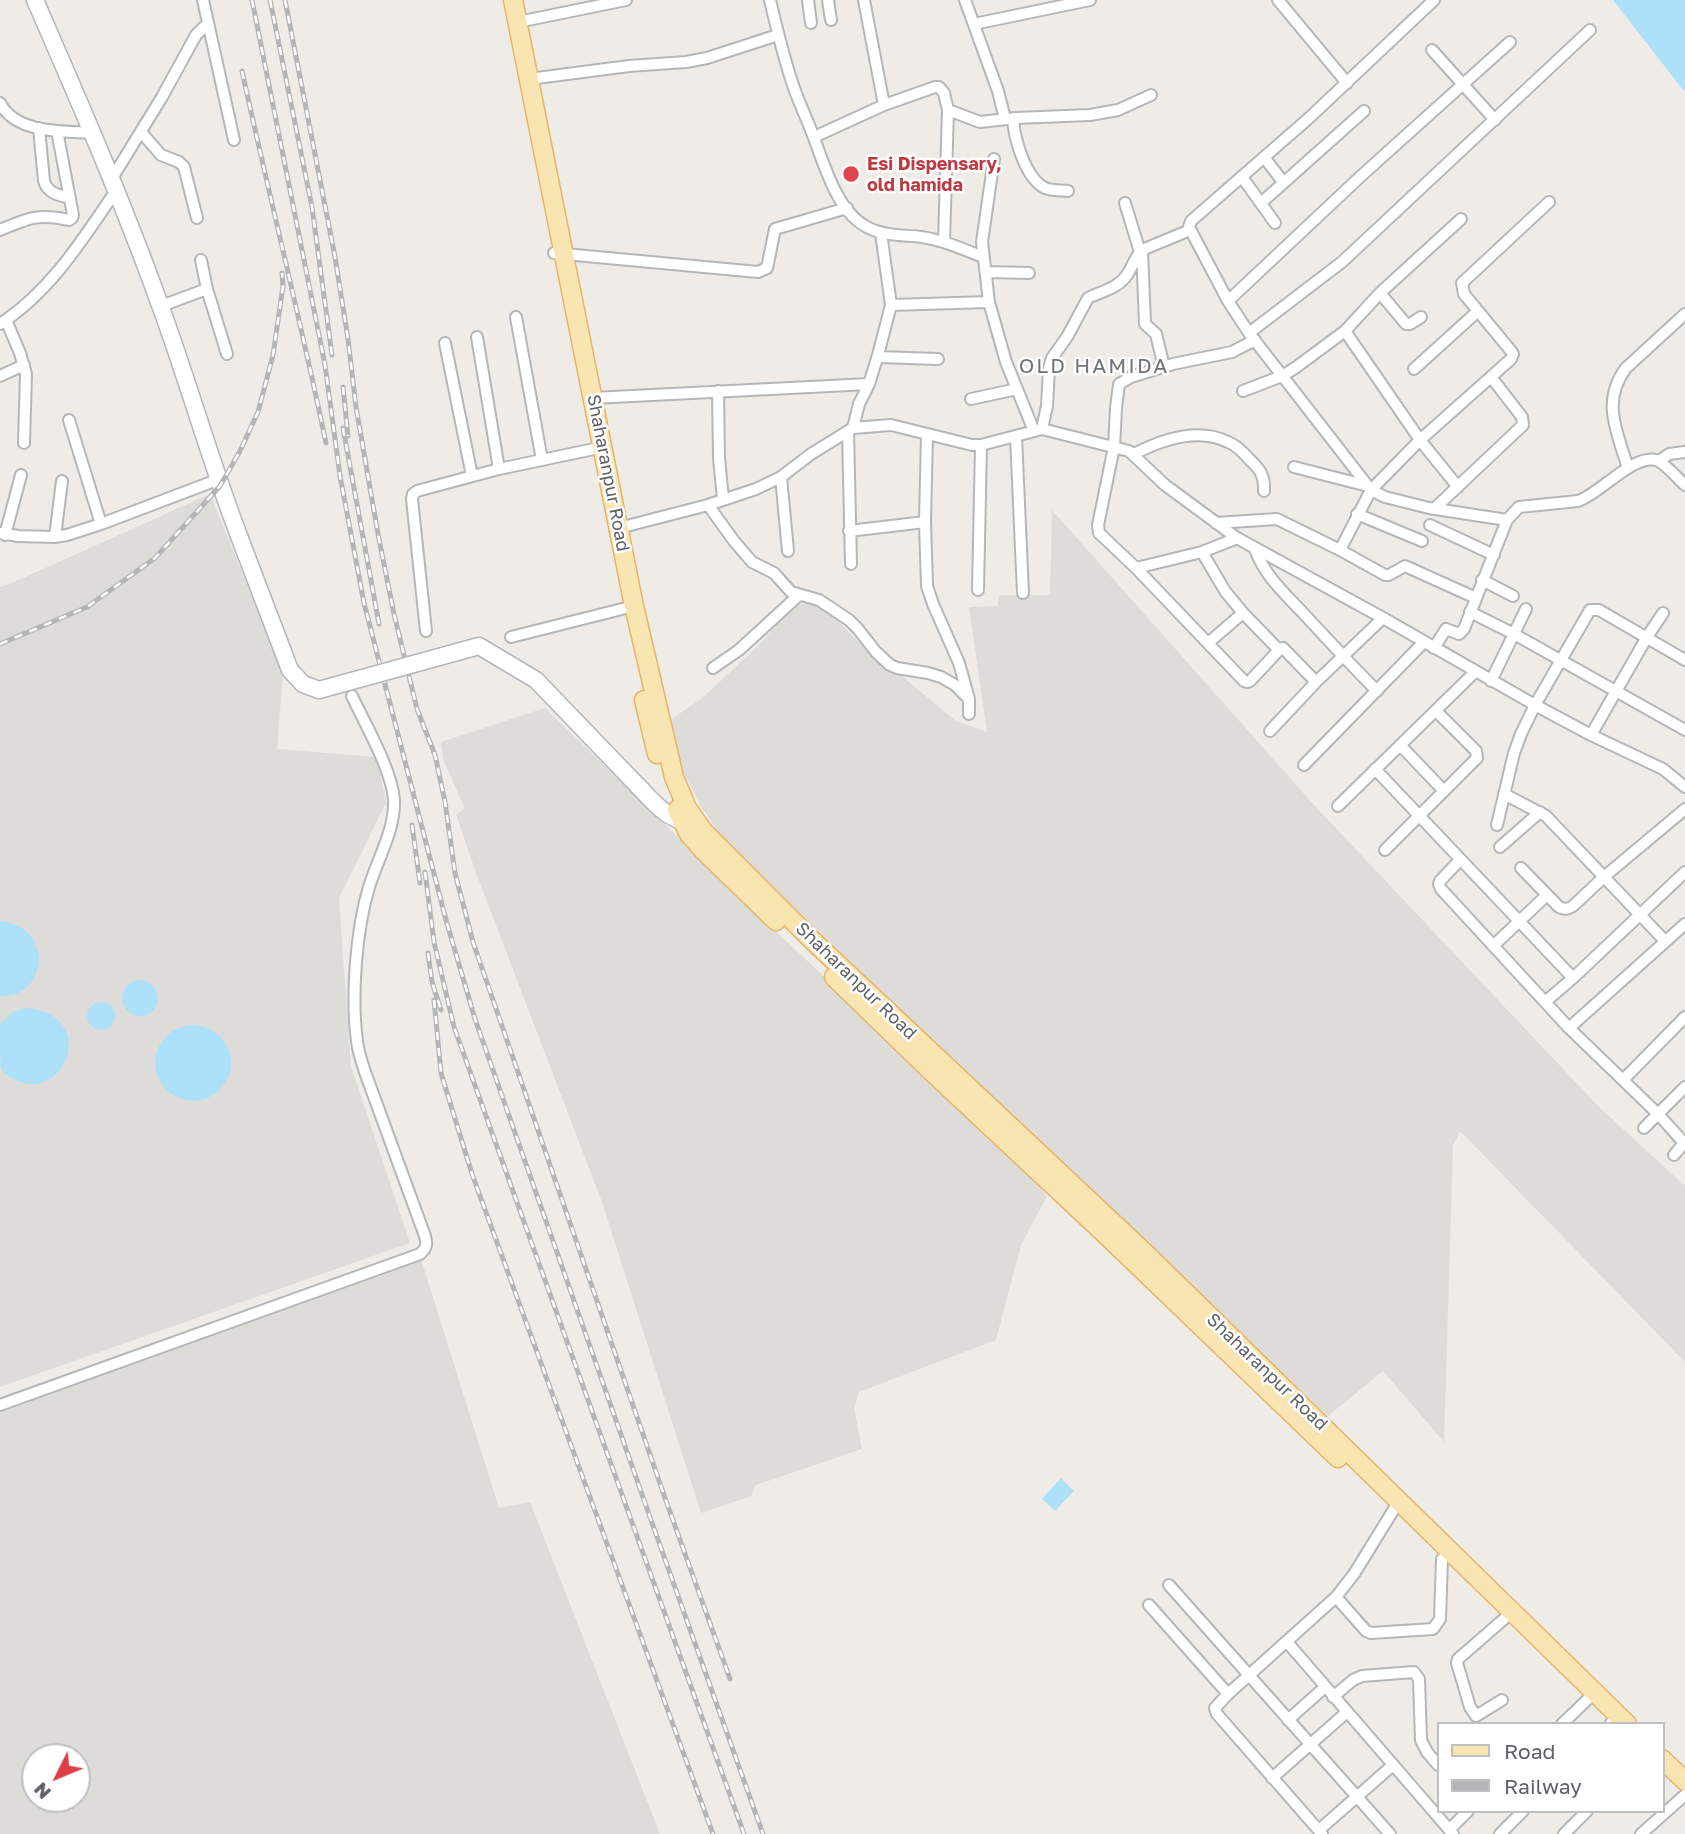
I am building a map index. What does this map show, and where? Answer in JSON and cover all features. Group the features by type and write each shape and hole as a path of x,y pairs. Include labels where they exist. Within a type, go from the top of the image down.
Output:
{"main road":[{"path":"35,0 93,133 161,306 218,480 290,670 303,684 319,690 479,646 536,680 664,811 689,821"},
{"name":"Shaharanpur Road","path":"507,0 559,253 593,398 630,606 674,777 687,808 689,821 703,831 813,941 1144,1252 1395,1506 1625,1722"},
{"name":"Shaharanpur Road","path":"513,0 594,449 615,528"},
{"name":"Shaharanpur Road","path":"1395,1506 1442,1559 1609,1722"},
{"path":"1664,1761 1685,1781"},
{"path":"1664,1773 1685,1794"}],"street":[{"path":"203,0 234,140"},
{"path":"518,22 626,0"},
{"path":"770,0 794,90 823,164 838,196 847,208 867,228 881,233 944,242 983,257"},
{"path":"808,0 811,23"},
{"path":"828,0 831,20"},
{"path":"864,0 884,105"},
{"path":"965,0 1016,142 1035,179 1044,187 1068,191"},
{"path":"974,24 1090,0"},
{"path":"1278,0 1347,83"},
{"path":"1369,488 1252,337 1228,301 1189,227 1191,221 1347,83 1434,0"},
{"path":"24,443 26,374 3,322 33,297 75,251 196,35 208,23"},
{"path":"1317,682 1285,649 1279,650 1247,682 1099,533 1098,525 1114,447 1119,384 1130,377 1164,367 1233,352 1342,262 1590,30"},
{"path":"529,79 629,66 686,62 708,58 778,35"},
{"path":"1228,301 1510,42"},
{"path":"1432,50 1494,120"},
{"path":"814,137 884,105 939,87 944,93 948,110 944,242"},
{"path":"948,110 980,122 1009,118 1090,115 1118,110 1151,96"},
{"path":"0,103 13,119 39,128 93,133"},
{"path":"1261,203 1364,111"},
{"path":"39,128 46,187 70,198"},
{"path":"0,230 44,215 69,220 72,218 57,131"},
{"path":"141,132 161,155 179,162 184,167 197,218"},
{"path":"1264,158 1283,182"},
{"path":"994,159 982,242 989,302 1006,362 1038,430"},
{"path":"1242,177 1275,223"},
{"path":"1340,550 1369,488 1511,359 1513,354 1462,290 1462,283 1549,202"},
{"path":"1125,203 1141,251 1145,324 1156,334 1164,367"},
{"path":"559,253 758,272 767,268 775,229 847,208"},
{"path":"1243,391 1282,376 1345,331 1380,293 1461,219"},
{"path":"1038,430 1047,406 1052,358 1088,298 1121,281 1141,251 1190,230"},
{"path":"850,564 850,429 878,357 891,304 881,233"},
{"path":"201,260 227,354"},
{"path":"986,272 1029,273"},
{"path":"161,306 207,289"},
{"path":"1380,293 1406,324 1421,317"},
{"path":"891,304 989,302"},
{"path":"1414,369 1478,311"},
{"path":"1628,468 1612,412 1614,389 1626,368 1685,314"},
{"path":"516,317 542,460"},
{"path":"1345,331 1420,440 1458,487"},
{"path":"477,337 499,469"},
{"path":"445,343 472,475"},
{"path":"878,357 938,359"},
{"path":"0,376 24,365"},
{"path":"1434,509 1523,425 1522,417 1491,377"},
{"path":"593,398 869,384"},
{"path":"971,399 1017,389"},
{"path":"719,391 719,458 723,499"},
{"path":"69,420 101,524"},
{"path":"615,528 708,505 757,489 781,477 850,429 891,425 964,444 981,445 1038,430 1114,447 1133,454 1165,485 1255,549 1535,705 1663,769 1685,787"},
{"path":"927,434 926,575 929,594 959,663 969,699 969,714"},
{"path":"1133,454 1144,448 1184,437 1204,436 1226,440 1261,471 1264,491"},
{"path":"1016,437 1023,593"},
{"path":"978,590 981,445"},
{"path":"426,631 412,495 416,491 472,475 594,449"},
{"path":"1659,461 1669,454 1685,453"},
{"path":"1304,765 1377,691 1446,629 1461,633 1507,520 1519,507 1586,499 1628,468 1650,459 1659,461 1685,485"},
{"path":"1294,467 1369,488 1385,497 1434,509 1507,520"},
{"path":"21,475 1,534 55,537 68,535 218,480"},
{"path":"781,477 788,551"},
{"path":"55,537 62,481"},
{"path":"708,505 752,562 774,573 788,589 819,600 849,620 891,665 941,677 969,699"},
{"path":"1357,514 1422,541"},
{"path":"1216,523 1277,519 1385,575 1405,566 1475,598"},
{"path":"849,531 925,523"},
{"path":"1430,525 1494,555"},
{"path":"1136,568 1202,552 1237,538"},
{"path":"1255,549 1259,562 1272,579 1377,691"},
{"path":"1202,552 1217,580 1279,650"},
{"path":"1482,580 1513,596"},
{"path":"713,668 739,650 799,595"},
{"path":"512,637 630,606"},
{"path":"1491,681 1525,609"},
{"path":"1497,825 1517,744 1535,705 1590,610 1599,610 1685,660"},
{"path":"1208,643 1243,612"},
{"path":"1470,612 1561,659 1685,730"},
{"path":"1591,735 1663,612"},
{"path":"1270,731 1383,618"},
{"path":"1338,806 1475,672"},
{"path":"0,1405 407,1259 425,1250 425,1236 357,1045 355,995 363,907 391,828 394,796 390,777 352,696"},
{"path":"1385,850 1478,755 1436,711"},
{"path":"1400,745 1444,792"},
{"path":"1375,769 1573,978"},
{"path":"1504,794 1546,816 1665,941"},
{"path":"1521,868 1559,907 1568,909 1685,809"},
{"path":"1500,847 1540,812"},
{"path":"1460,860 1440,881 1440,886 1569,1028 1685,1143 1674,1155"},
{"path":"1545,1002 1685,872"},
{"path":"1493,946 1547,895"},
{"path":"1569,1028 1685,924"},
{"path":"1623,1080 1685,1017"},
{"path":"1644,1128 1685,1087"},
{"path":"1393,1765 1320,1832 1215,1711 1228,1694 1336,1597 1354,1574 1395,1506"},
{"path":"1336,1597 1366,1631 1371,1633 1433,1629 1440,1619 1442,1559"},
{"path":"1169,1585 1390,1834"},
{"path":"1149,1605 1228,1694"},
{"path":"1502,1700 1479,1720 1470,1707 1457,1663 1458,1659 1504,1619"},
{"path":"1287,1642 1451,1832 1466,1813"},
{"path":"1333,1697 1362,1676 1414,1672 1419,1679 1421,1740 1436,1763"},
{"path":"1288,1720 1325,1688"},
{"path":"1564,1722 1588,1699"},
{"path":"1272,1778 1347,1712"},
{"path":"1641,1834 1685,1794"},
{"path":"1500,1834 1521,1813"},
{"path":"1564,1834 1585,1813"}],"shaded area":[{"path":"210,494 283,673 277,749 377,757 386,803 339,898 351,1066 410,1243 0,1387 0,587"},
{"path":"1052,510 1314,805 1599,1107 1685,1186 1685,1362 1460,1131 1453,1146 1444,1442 1383,1371 1328,1416 891,1002 719,833 700,805 680,765 667,722 701,699 756,648 790,611 806,602 822,605 869,653 956,721 987,732 969,607 998,606 999,595 1050,595"},
{"path":"545,708 766,922 1019,1160 1047,1196 1021,1245 996,1340 859,1392 854,1408 862,1449 756,1485 751,1496 701,1513 602,1202 476,873 456,814 465,809 443,759 441,742"},
{"path":"421,1259 499,1508 530,1502 660,1834 0,1834 0,1410"}],"water":[{"path":"1613,0 1685,0 1685,91 1680,86"},
{"path":"0,921 18,926 31,936 37,948 39,962 35,976 27,987 16,994 0,996"},
{"path":"140,980 153,985 158,998 153,1011 140,1016 127,1011 122,998 127,985"},
{"path":"101,1002 111,1006 115,1016 111,1026 101,1030 91,1026 87,1016 91,1006"},
{"path":"27,1008 49,1014 63,1025 68,1039 68,1055 61,1069 50,1079 35,1084 18,1081 1,1068 0,1024 13,1012"},
{"path":"193,1025 207,1028 220,1036 228,1049 231,1063 228,1077 220,1090 207,1098 193,1101 179,1098 166,1090 158,1077 155,1063 158,1049 166,1036 179,1028"},
{"path":"1061,1478 1074,1491 1055,1511 1042,1499"}],"railway":[{"path":"252,0 325,365 340,476 364,603 446,920 475,1019 763,1834"},
{"path":"270,0 312,207 332,355"},
{"path":"285,0 335,257 356,407 378,534 417,709 435,755 455,873 473,942 730,1679"},
{"path":"242,71 326,443"},
{"path":"0,644 87,607 155,558 220,486 258,412 273,355 283,286 282,273"},
{"path":"343,387 348,436"},
{"path":"343,428 379,624"},
{"path":"412,825 420,883"},
{"path":"425,872 434,942 454,1027 744,1834"},
{"path":"428,953 432,982 441,1010"},
{"path":"434,1000 441,1073 472,1174 713,1834"}],"place":[{"name":"Esi Dispensary, old hamida","path":"851,174"}],"district":[{"name":"OLD HAMIDA","path":"1094,366"}]}
